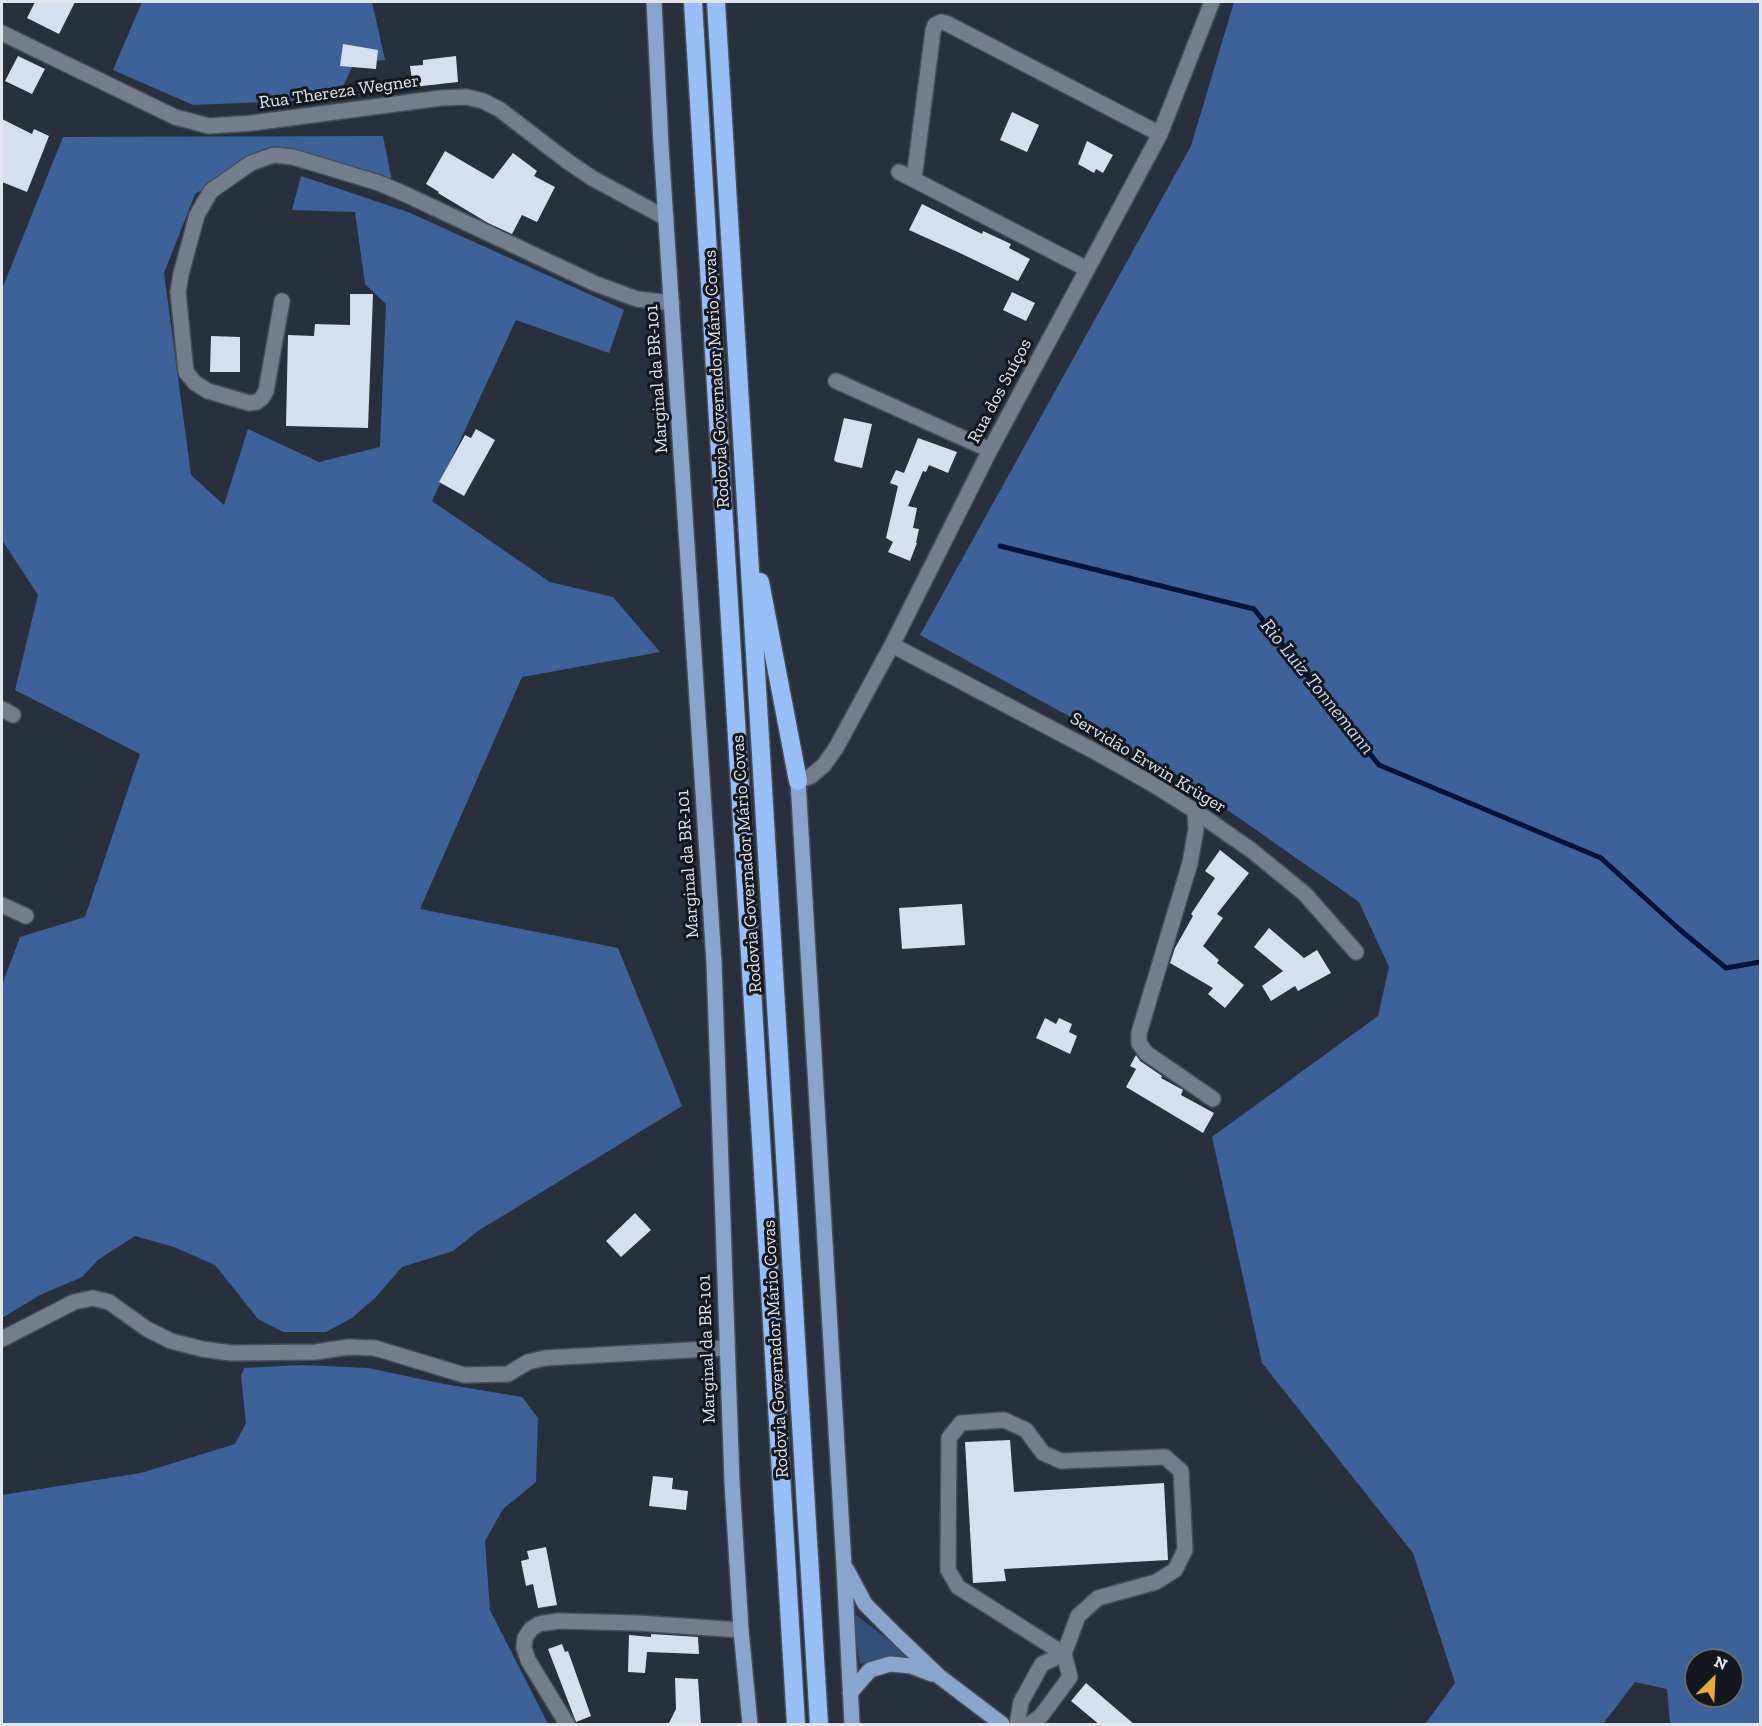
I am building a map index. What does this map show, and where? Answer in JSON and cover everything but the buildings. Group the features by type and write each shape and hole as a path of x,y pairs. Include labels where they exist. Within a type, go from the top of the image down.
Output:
{"highway":[{"name":"Rodovia Governador Mário Covas","path":"693,2 796,1725"},
{"name":"Rodovia Governador Mário Covas","path":"716,2 819,1725"},
{"path":"745,500 798,781"}],"main road":[{"name":"Marginal da BR-101","path":"654,2 714,962 726,1348 741,1630 750,1725"},
{"path":"798,781 852,1725"},
{"path":"844,1566 865,1604 940,1677 1002,1725"},
{"path":"850,1693 870,1670 890,1664 911,1666 940,1677"}],"street":[{"name":"Rua dos Suíços","path":"798,781 811,776 824,765 836,748 892,645 990,450 1160,134 1212,2"},
{"path":"914,179 933,31 935,25 941,22 1160,134"},
{"name":"Rua Thereza Wegner","path":"2,33 176,117 209,126 241,124 441,98 467,97 483,101 499,109 592,178 666,218"},
{"path":"282,301 266,391 262,398 257,402 249,403 208,390 195,383 186,372 178,292 197,215 211,191 251,163 273,155 293,157 379,183 596,284 636,299 672,303"},
{"path":"899,172 1087,268"},
{"path":"836,381 990,450"},
{"name":"Servidão Erwin Krüger","path":"892,645 1092,750 1195,811 1251,850 1298,887 1356,952"},
{"path":"1195,811 1196,829 1190,863 1139,1034 1139,1043 1146,1053 1213,1099"},
{"path":"2,905 26,916"},
{"path":"2,1339 74,1302 93,1298 109,1302 147,1329 171,1341 202,1349 231,1353 315,1352 349,1347 375,1348 464,1375 508,1374 528,1362 544,1358 726,1348"},
{"path":"1030,1725 1041,1716 1070,1677 1064,1654 1078,1616 1098,1598 1156,1582 1175,1570 1185,1550 1181,1471 1165,1457 1061,1461 1043,1453 1026,1430 1004,1420 961,1423 949,1438 948,1570 958,1587 1064,1654"},
{"path":"567,1725 528,1660 524,1648 525,1638 538,1624 558,1621 637,1623 741,1630"},
{"path":"1017,1725 1020,1702 1042,1664 1064,1654"}],"shaded area":[{"path":"142,2 372,2 385,60 354,63 337,99 193,105 113,70"},
{"path":"1234,2 1760,2 1760,1724 1670,1724 1667,1689 1635,1682 1603,1724 1425,1724 1455,1683 1413,1553 1262,1363 1212,1137 1378,1016 1389,967 1359,902 1179,776 920,635 1191,146"},
{"path":"383,136 392,181 275,149 195,194 164,273 191,475 224,505 248,429 319,462 380,447 386,304 365,284 355,212 292,210 301,176 408,212 624,310 609,353 516,320 432,501 550,582 613,597 660,652 522,677 420,909 618,948 682,1106 478,1231 453,1251 402,1267 376,1297 352,1318 326,1332 283,1332 258,1319 215,1265 174,1247 135,1236 98,1260 82,1277 40,1295 2,1318 2,985 20,937 85,917 140,754 15,690 38,595 2,540 2,289 63,137"},
{"path":"303,1365 368,1368 522,1397 538,1418 536,1482 503,1509 485,1541 490,1610 548,1724 2,1724 2,1495 141,1473 235,1444 246,1423 241,1376 244,1368"},
{"path":"851,1611 914,1660 884,1658 860,1664"}],"waterway":[{"name":"Rio Luiz Tonnemann","path":"1000,546 1254,609 1379,765 1601,858 1726,968 1760,962"}]}
